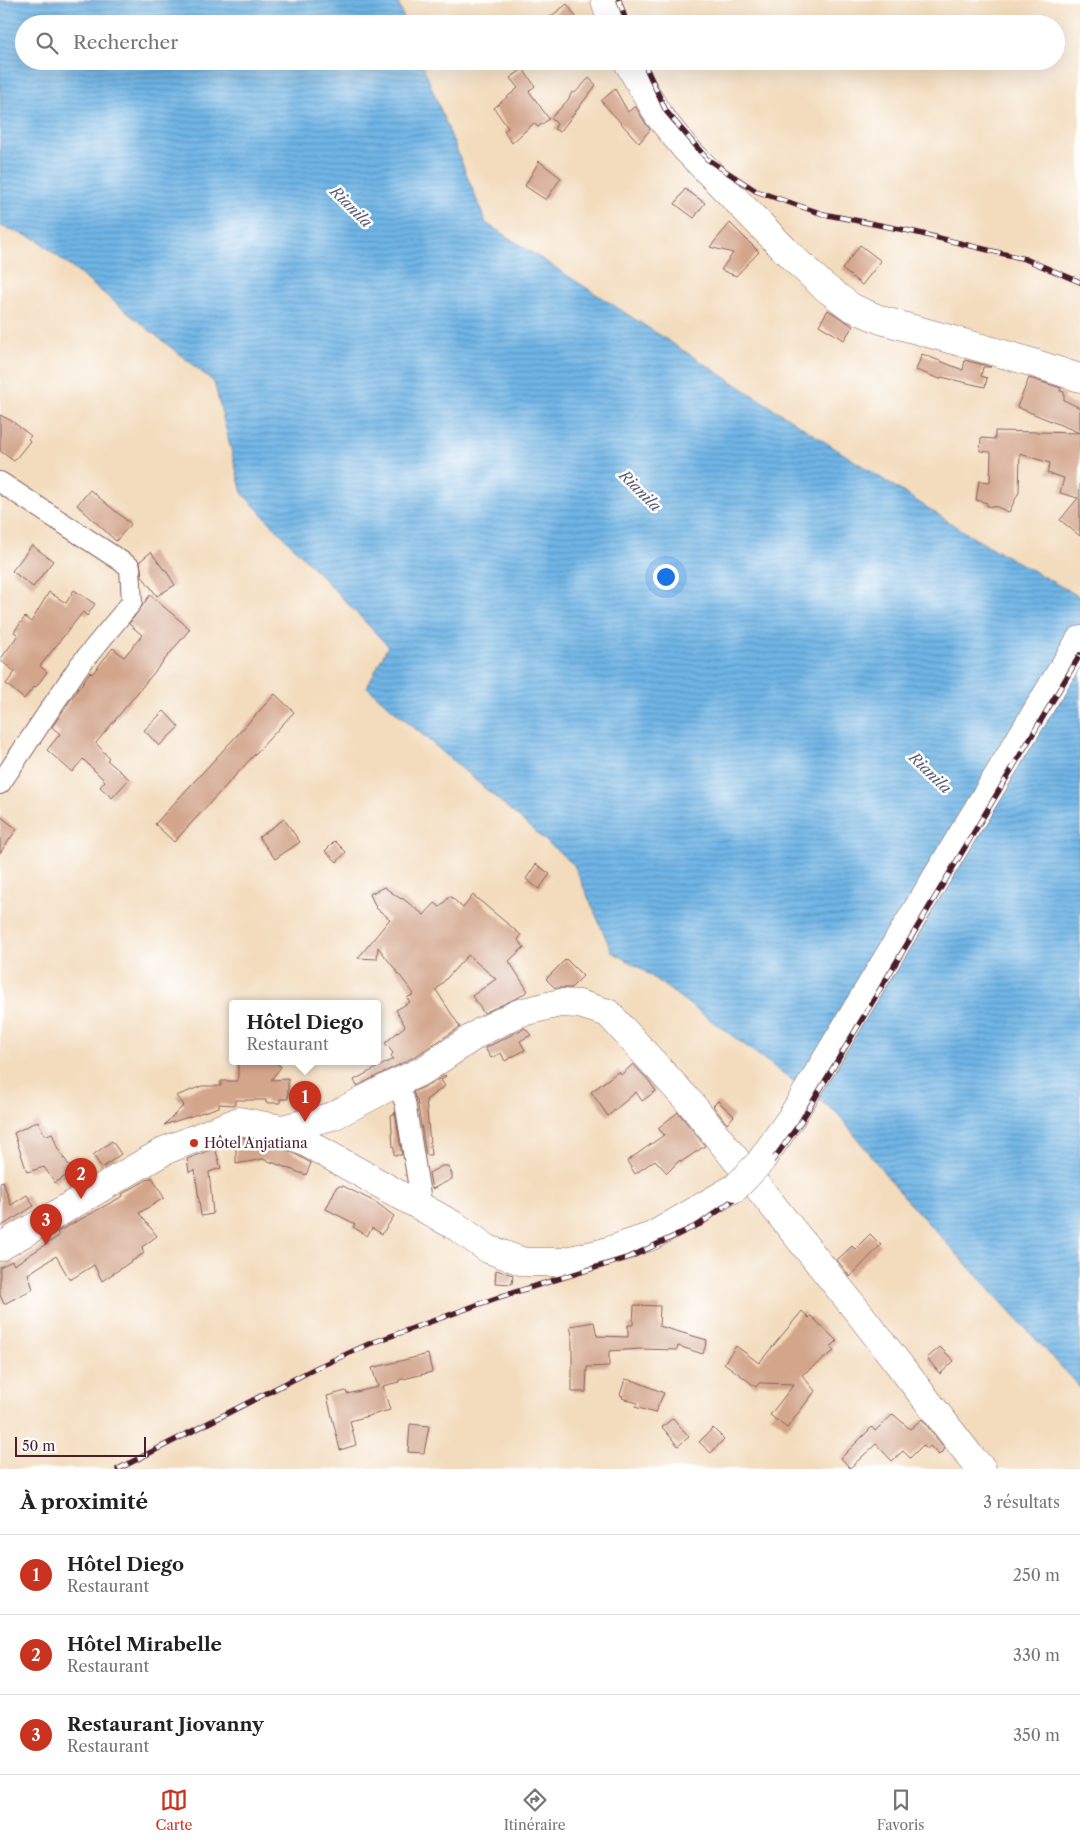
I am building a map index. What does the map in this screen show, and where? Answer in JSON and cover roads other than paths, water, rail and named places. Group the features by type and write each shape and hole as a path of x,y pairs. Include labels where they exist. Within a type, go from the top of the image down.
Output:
{"main road":[{"path":"605,0 609,15"},
{"path":"632,70 659,116 686,149 792,257 822,285 851,307 881,320 1080,378"},
{"path":"0,1247 166,1150 239,1121 282,1129 457,1227 488,1249 524,1262 562,1262 602,1253 652,1236 736,1187 760,1162 791,1118 1080,640"},
{"path":"282,1129 333,1116 424,1070 482,1031 519,1013 560,1003 580,1004 608,1013 692,1105 982,1469"}],"street":[{"path":"0,482 130,567 132,602 79,666 0,784"},
{"path":"396,1083 405,1102 422,1207"}],"water":[{"name":"Rianila","path":"0,0 397,0 403,15 15,15 15,70 425,70 486,223 974,538 1080,597 1080,1387 902,1195 837,1113 640,968 612,952 574,865 367,687 388,646 242,493 214,382 36,239 0,226"}],"railway":[{"path":"619,0 624,15"},
{"path":"647,70 666,111 707,159 756,191 823,214 910,231 1025,259 1080,282"},
{"path":"118,1469 316,1368 369,1344 499,1297 630,1257 700,1224 741,1194 765,1171 800,1123 1080,655"}],"place":[{"name":"Hôtel Diego","path":"305,1122"},
{"name":"Hôtel Anjatiana","path":"194,1143"},
{"name":"Hôtel Mirabelle","path":"81,1199"},
{"name":"Restaurant Jiovanny","path":"46,1245"}]}
